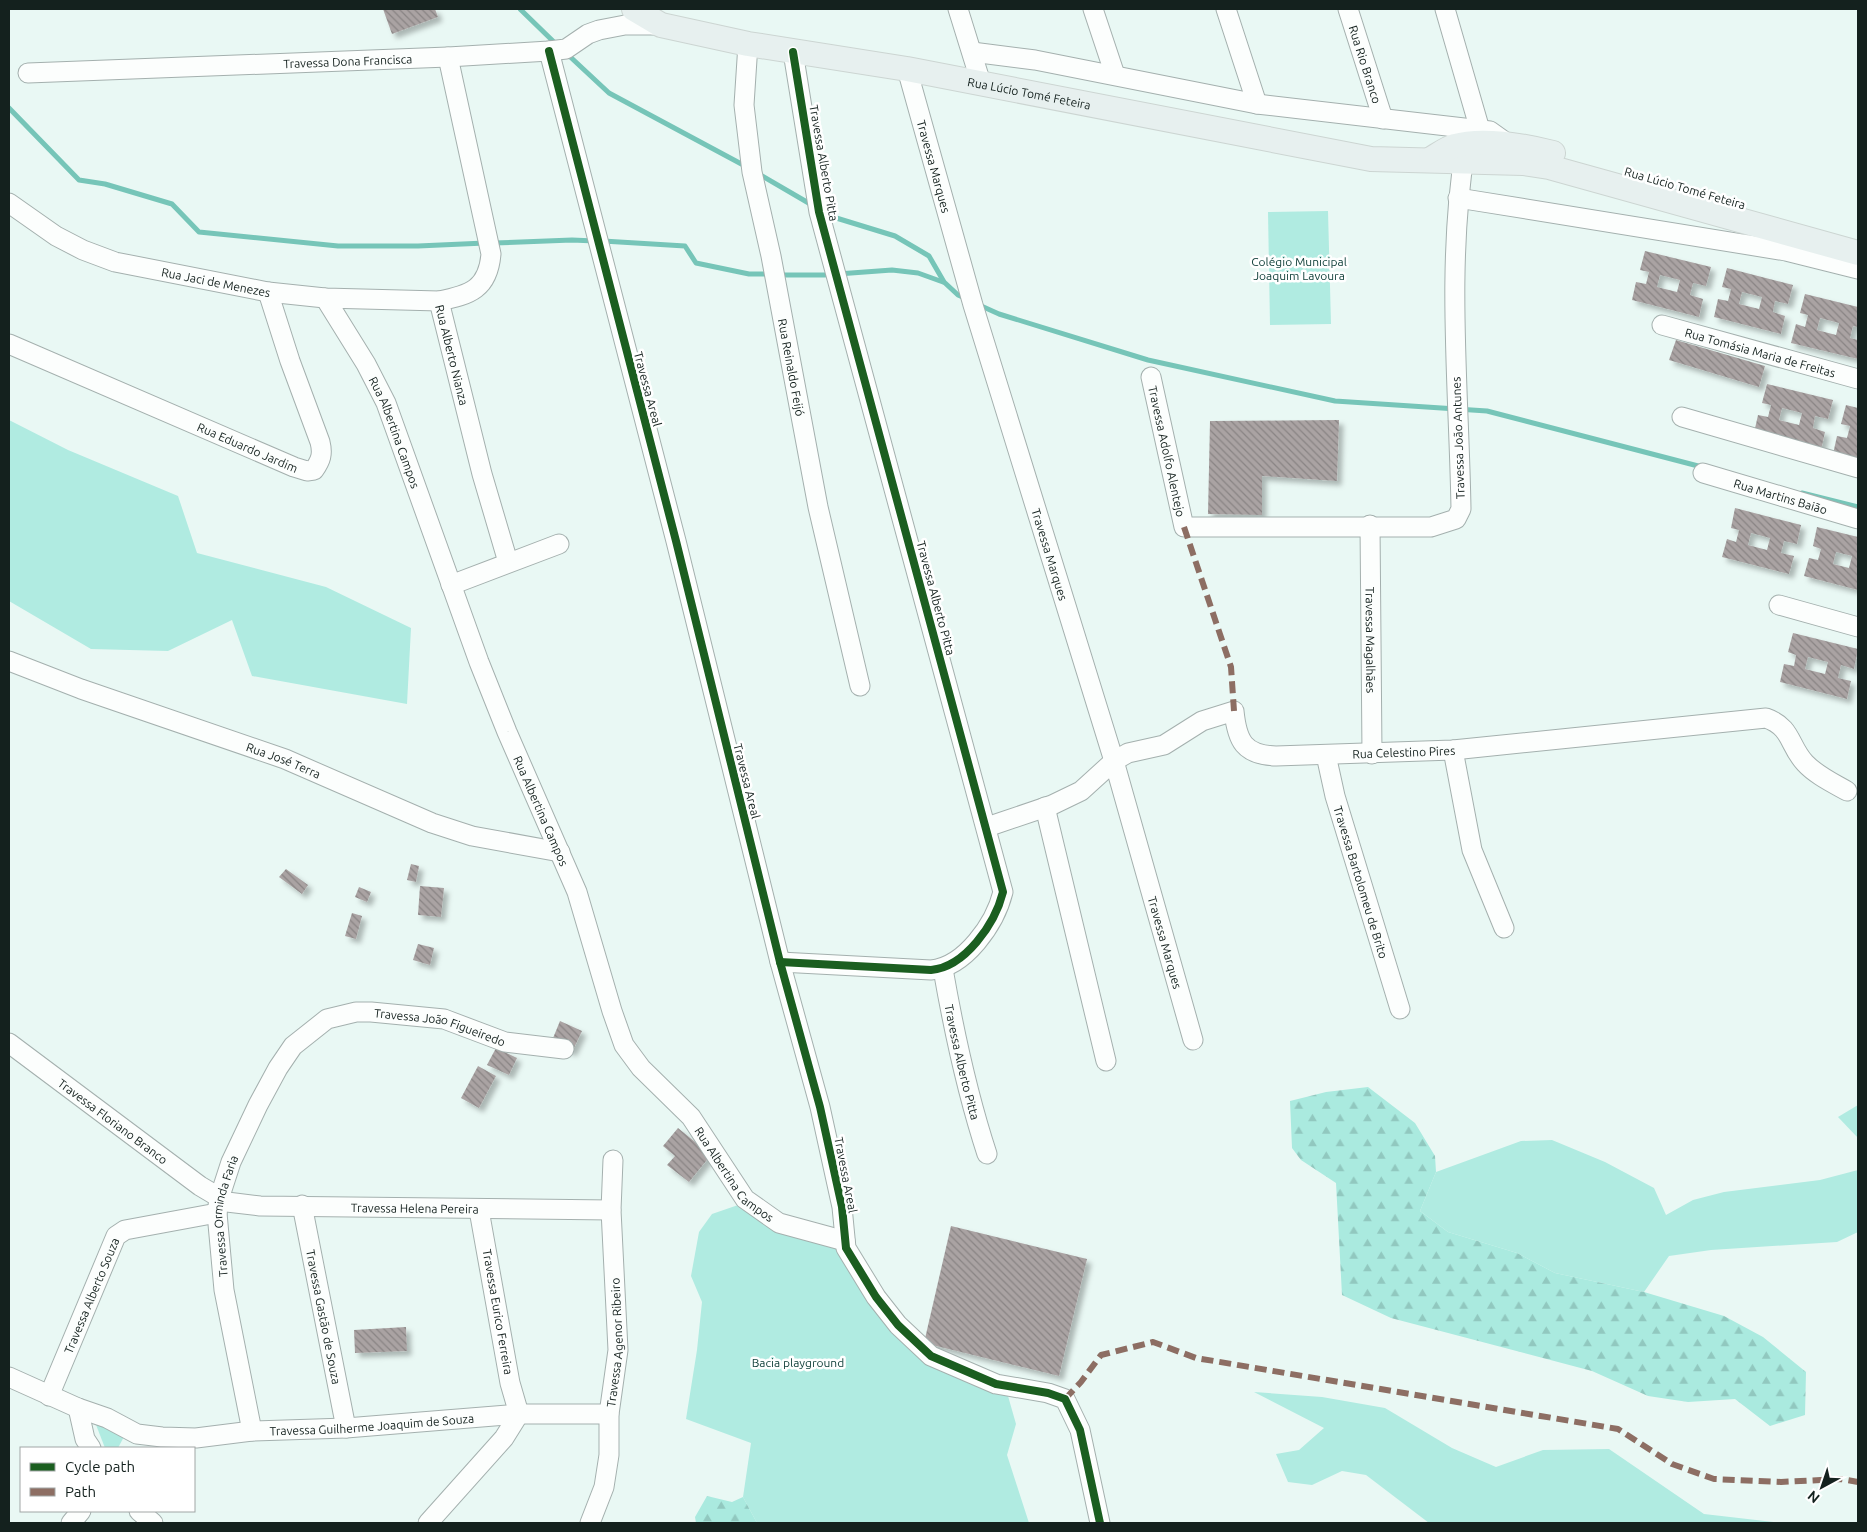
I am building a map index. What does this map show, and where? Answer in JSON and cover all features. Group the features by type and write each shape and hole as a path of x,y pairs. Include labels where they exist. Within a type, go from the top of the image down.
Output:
{"main road":[{"name":"Rua Lúcio Tomé Feteira","path":"634,9 661,25 748,44 907,69 1371,159 1429,160 1453,146 1470,145 1517,154 1583,160 1858,236"},
{"name":"Rua Lúcio Tomé Feteira","path":"1517,154 1558,169 1858,253"}],"street":[{"path":"958,9 981,83"},
{"path":"1093,9 1115,75"},
{"path":"1226,9 1257,104"},
{"name":"Rua Rio Branco","path":"1348,9 1383,119"},
{"path":"1446,9 1470,145"},
{"path":"555,50 599,30 625,25 661,25"},
{"name":"Rua Reinaldo Feijó","path":"748,44 744,105 752,172 771,256 818,507 860,686"},
{"name":"Travessa Dona Francisca","path":"28,73 448,57 555,50"},
{"name":"Travessa Areal","path":"555,50 592,221 780,962 820,1107 842,1207 846,1248 876,1297 898,1325 931,1356 996,1384 1065,1399 1080,1430 1100,1523"},
{"name":"Travessa Alberto Pitta","path":"793,52 819,212 987,827 1003,892 999,907 979,937 960,958 943,969 958,1054 972,1110 987,1154"},
{"name":"Rua Lúcio Tomé Feteira","path":"972,52 1034,60 1257,104 1383,119 1470,145"},
{"name":"Rua Alberto Nianza","path":"448,57 491,254 490,268 476,289 464,296 439,301 482,474 508,562"},
{"name":"Travessa Marques","path":"907,69 973,305 1114,761 1193,1040"},
{"name":"Travessa João Antunes","path":"1184,527 1370,525 1431,527 1456,519 1461,509 1454,312 1458,198 1470,145"},
{"path":"1458,198 1786,251 1858,269"},
{"name":"Rua Jaci de Menezes","path":"9,203 56,236 83,250 115,262 268,292 325,298 439,301"},
{"name":"Rua Eduardo Jardim","path":"9,344 294,467 314,470 321,461 320,442 290,361 268,292"},
{"name":"Rua Albertina Campos","path":"325,298 366,364 386,403 451,585 507,732 577,892 621,1036 641,1068 691,1117 731,1179 751,1204 779,1223 845,1241"},
{"name":"Rua Tomásia Maria de Freitas","path":"1662,325 1858,379"},
{"name":"Travessa Adolfo Alentejo","path":"1151,377 1184,527"},
{"path":"1682,417 1858,468"},
{"name":"Rua Martins Baião","path":"1703,473 1858,519"},
{"name":"Travessa Magalhães","path":"1370,525 1372,754"},
{"path":"451,585 559,544"},
{"path":"1779,605 1858,627"},
{"name":"Rua José Terra","path":"9,661 81,689 285,759 432,823 472,836 560,852"},
{"name":"Rua Celestino Pires","path":"987,827 1046,807 1081,790 1114,761 1128,752 1164,744 1202,721 1234,711 1236,731 1243,743 1258,756 1372,754 1453,750 1766,718 1776,721 1786,730 1806,764 1847,791"},
{"path":"1453,750 1472,850 1504,928"},
{"name":"Travessa Bartolomeu de Brito","path":"1326,755 1335,796 1400,1009"},
{"path":"1046,807 1106,1061"},
{"path":"780,962 943,969"},
{"name":"Travessa João Figueiredo","path":"317,1025 328,1018 356,1012 400,1013 444,1019 505,1042 540,1048 564,1049"},
{"name":"Travessa Orminda Faria","path":"252,1431 224,1290 218,1206 231,1162 278,1068 293,1046 317,1025"},
{"name":"Travessa Floriano Branco","path":"9,1044 218,1206"},
{"name":"Travessa Agenor Ribeiro","path":"590,1523 604,1487 609,1456 609,1414 618,1350 611,1210 613,1160"},
{"name":"Travessa Helena Pereira","path":"218,1206 302,1204 479,1210 611,1210"},
{"name":"Travessa Gastão de Souza","path":"302,1204 346,1428"},
{"name":"Travessa Alberto Souza","path":"49,1396 116,1236 125,1230 218,1206"},
{"name":"Travessa Eurico Ferreira","path":"479,1210 510,1383 519,1414"},
{"path":"9,1378 78,1408 108,1418 132,1441"},
{"path":"78,1408 85,1440 89,1447"},
{"path":"428,1523 504,1438 519,1414"},
{"name":"Travessa Guilherme Joaquim de Souza","path":"132,1441 196,1438 252,1431 346,1428 519,1414 609,1414"},
{"path":"71,1523 80,1512"},
{"path":"140,1512 153,1523"}],"green space":[{"name":"Colégio Municipal Joaquim Lavoura","path":"1328,211 1331,324 1270,325 1268,212"},
{"path":"9,420 68,450 178,496 197,553 326,587 411,628 407,704 252,676 232,620 168,651 91,649 9,601"},
{"path":"1368,1087 1415,1123 1435,1156 1436,1172 1420,1211 1448,1232 1517,1253 1555,1273 1644,1292 1724,1316 1763,1337 1806,1372 1805,1415 1770,1426 1735,1399 1688,1402 1648,1396 1592,1371 1391,1318 1342,1295 1336,1183 1301,1160 1292,1148 1290,1101 1326,1092"},
{"path":"1858,1105 1858,1138 1838,1117"},
{"path":"1552,1140 1605,1162 1654,1188 1666,1215 1693,1200 1724,1192 1820,1180 1858,1170 1858,1232 1837,1242 1711,1250 1669,1256 1644,1292 1555,1273 1517,1253 1448,1232 1420,1211 1436,1172 1521,1141"},
{"name":"Bacia playground","path":"741,1204 846,1248 852,1275 877,1314 909,1346 940,1371 1008,1396 1016,1424 1007,1455 1029,1523 757,1523 743,1497 751,1443 686,1419 697,1350 702,1302 691,1276 699,1232 712,1214"},
{"path":"1254,1392 1322,1397 1385,1408 1452,1448 1496,1467 1543,1450 1609,1449 1704,1514 1782,1523 1429,1523 1366,1475 1342,1471 1312,1485 1288,1482 1276,1454 1299,1450 1324,1428"},
{"path":"93,1417 127,1431 119,1447 105,1447"},
{"path":"707,1496 732,1502 743,1497 757,1523 696,1523 695,1517"}],"building":[{"path":"383,9 435,9 438,17 392,34"},
{"path":"1645,251 1711,267 1706,286 1693,283 1690,295 1703,299 1699,317 1632,300 1636,282 1646,284 1649,272 1640,270","holes":["1660,275 1680,280 1677,292 1657,287"]},
{"path":"1727,268 1793,285 1788,304 1775,301 1773,312 1785,316 1781,334 1714,317 1718,299 1728,301 1731,289 1722,287","holes":["1742,292 1762,297 1759,309 1739,304"]},
{"path":"1805,294 1858,307 1858,327 1853,326 1850,338 1858,340 1858,359 1791,343 1796,324 1805,327 1808,315 1800,313","holes":["1820,318 1839,323 1836,335 1817,330"]},
{"path":"1676,340 1765,366 1759,387 1669,360"},
{"path":"1767,384 1833,400 1828,419 1815,416 1813,428 1825,432 1821,450 1754,433 1758,415 1768,417 1771,405 1762,403","holes":["1782,408 1802,413 1799,425 1779,420"]},
{"path":"1846,405 1858,408 1858,460 1833,454 1837,436 1847,438 1850,426 1841,424"},
{"path":"1339,420 1337,481 1262,476 1262,515 1208,514 1210,421"},
{"path":"1735,508 1801,525 1797,544 1784,541 1781,553 1794,556 1789,574 1722,557 1727,539 1736,542 1739,530 1731,528","holes":["1751,533 1770,538 1767,550 1748,545"]},
{"path":"1817,527 1858,537 1858,590 1804,576 1809,558 1818,560 1821,549 1813,546","holes":["1836,552 1852,556 1849,568 1833,564"]},
{"path":"1793,633 1858,649 1854,669 1841,665 1838,678 1851,681 1847,699 1780,682 1784,664 1794,666 1796,655 1788,652","holes":["1808,657 1828,662 1825,674 1805,669"]},
{"path":"411,864 419,866 416,882 407,880"},
{"path":"286,869 308,885 302,894 279,877"},
{"path":"420,886 444,888 441,917 418,915"},
{"path":"359,887 371,892 367,902 355,897"},
{"path":"352,913 362,916 356,939 345,936"},
{"path":"418,944 434,948 430,965 413,960"},
{"path":"560,1021 582,1031 572,1052 551,1043"},
{"path":"496,1048 517,1058 509,1075 487,1065"},
{"path":"478,1066 496,1076 479,1108 461,1098"},
{"path":"678,1128 711,1155 689,1182 667,1165 675,1156 663,1146"},
{"path":"951,1226 1087,1259 1059,1376 924,1343"},
{"path":"406,1327 407,1351 355,1353 354,1330"}],"waterway":[{"path":"520,9 557,45"},
{"path":"565,52 609,93 747,167"},
{"path":"9,108 79,180 105,184 172,204 199,232 338,246 418,246 485,243"},
{"path":"757,173 812,205"},
{"path":"824,212 833,217 895,236 929,256 944,282 958,295 967,299"},
{"path":"494,243 595,241"},
{"path":"603,241 685,246 696,263 749,274 770,274"},
{"path":"779,275 824,275 892,270 918,273 943,282"},
{"path":"979,305 999,314 1148,360 1335,401 1487,411 1702,467"},
{"path":"1802,493 1858,507"}],"marked path":[{"path":"1184,527 1231,667 1234,711"},
{"path":"1065,1399 1081,1382 1101,1355 1153,1342 1196,1358 1618,1429 1672,1464 1714,1479 1781,1482 1841,1479 1858,1482"}],"cycle path":[{"path":"549,51 676,541 780,962 820,1107 842,1207 846,1248 876,1297 898,1325 931,1356 996,1384 1048,1393 1065,1399 1080,1430 1100,1523"},
{"path":"780,962 931,970 944,967 967,952 977,942 993,917 1003,892 819,212 793,52"}]}
